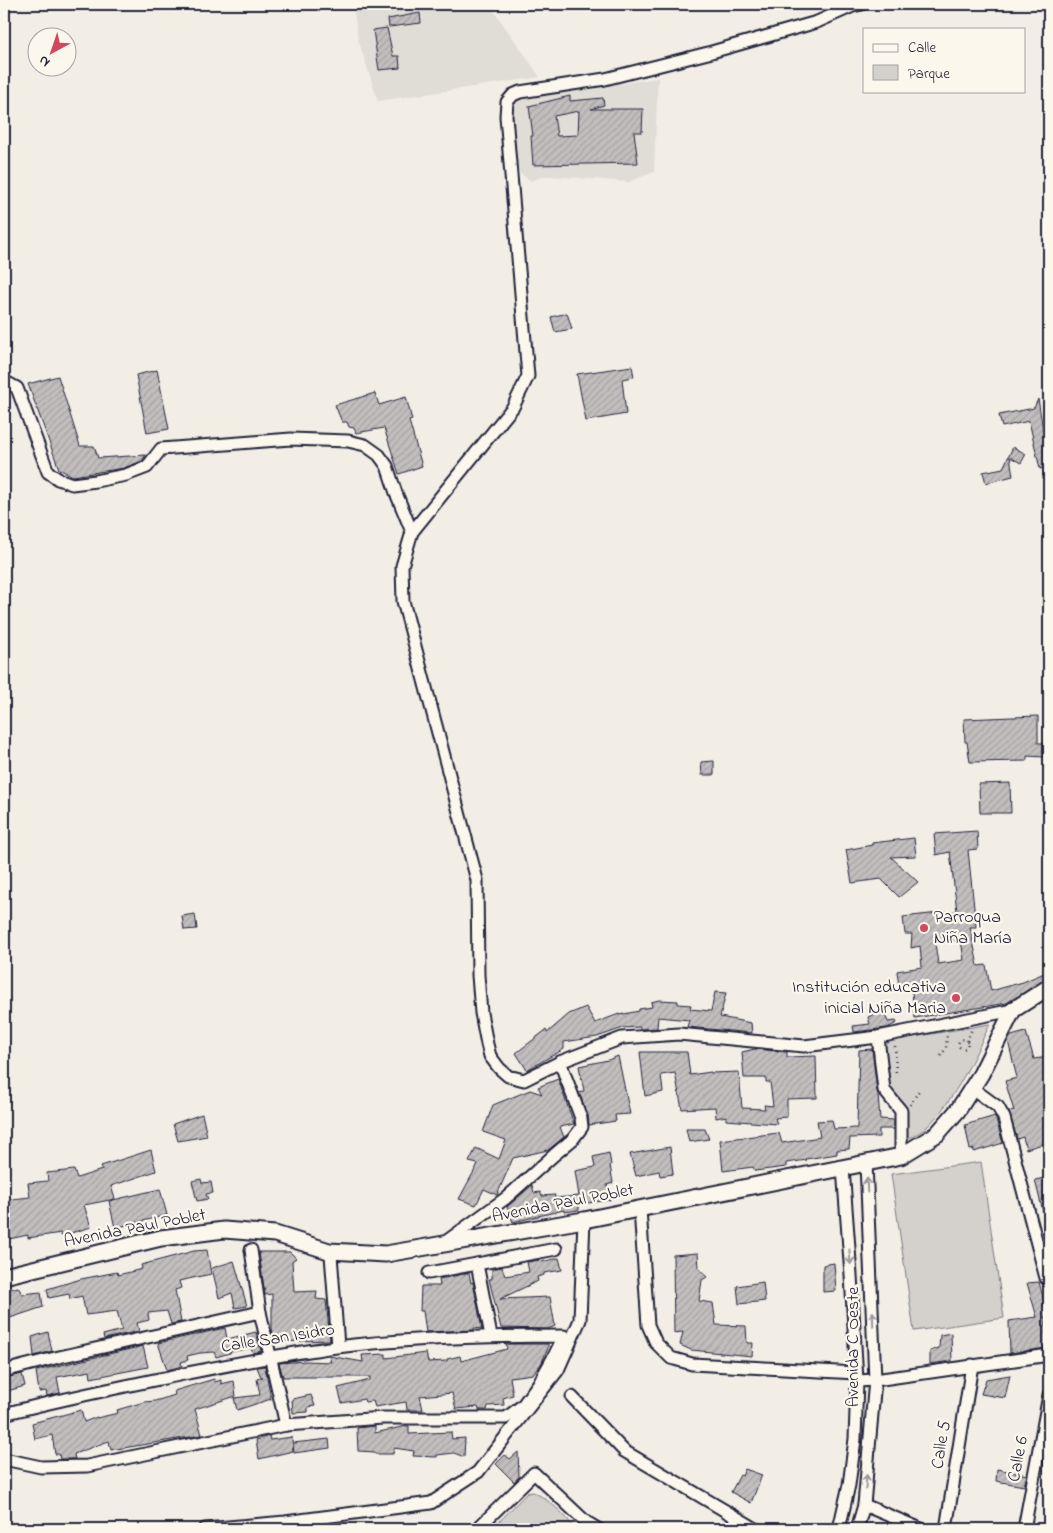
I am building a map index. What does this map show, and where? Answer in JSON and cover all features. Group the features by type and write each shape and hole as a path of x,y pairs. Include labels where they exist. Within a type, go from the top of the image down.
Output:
{"main road":[{"path":"1013,1010 1049,987"},
{"name":"Avenida Paul Poblet","path":"4,1276 160,1238 224,1230 275,1234 329,1250 386,1254 584,1220 901,1156 937,1134 958,1110 980,1074 1013,1010"}],"street":[{"path":"862,4 852,6 817,22 708,54 605,80 520,92 513,95 507,102 506,116 528,376 513,407 412,532 402,566 403,601 477,880 478,974 481,1012 490,1056 508,1076 524,1080 560,1062 622,1038 679,1034 804,1046 878,1037 1013,1010"},
{"path":"4,381 16,388 48,472 58,480 72,484 126,475 147,466 162,449 291,439 348,441 365,445 379,455 387,466 412,532"},
{"path":"878,1037 885,1091 901,1111 901,1156"},
{"path":"441,1245 506,1198 574,1139 582,1127 560,1062"},
{"path":"972,1088 998,1107 1004,1118 1046,1278"},
{"name":"Avenida C Oeste","path":"857,1529 864,1505 875,1380 866,1163"},
{"path":"839,1529 856,1439 856,1377 843,1168"},
{"path":"640,1209 648,1324 656,1343 671,1358 692,1364 875,1380 1049,1355"},
{"path":"205,1529 285,1522 431,1503 478,1472 558,1370 580,1320 584,1220"},
{"path":"429,1273 556,1249"},
{"path":"4,1459 41,1467 87,1466 286,1425 260,1312 252,1250"},
{"path":"329,1250 331,1255 338,1346"},
{"path":"477,1264 491,1336"},
{"path":"4,1372 59,1357 260,1312"},
{"name":"Calle San Isidro","path":"4,1414 70,1397 271,1356 338,1346 491,1336 564,1336 539,1383 523,1405 506,1418 383,1418 286,1425"},
{"name":"Calle 5","path":"946,1529 972,1366"},
{"name":"Calle 6","path":"1024,1529 1049,1395"},
{"path":"572,1397 624,1451 756,1529"},
{"path":"477,1529 534,1473 583,1526 598,1529"},
{"path":"864,1505 921,1529"}],"path":[{"path":"964,1029 972,1028 971,1035 967,1041"},
{"path":"938,1034 947,1032 948,1043 941,1056"},
{"path":"894,1034 896,1084"},
{"path":"896,1077 901,1076"},
{"path":"906,1111 920,1089"}],"shaded area":[{"path":"353,4 489,4 540,77 378,101 358,39"},
{"path":"658,78 654,172 629,182 551,176 543,176 531,181 521,174 515,165 509,130 516,103 524,98"}],"green space":[{"path":"990,1024 963,1078 947,1103 928,1126 905,1141 905,1111 885,1089 884,1048 890,1041"},
{"path":"981,1162 1004,1318 914,1331 891,1174"},
{"path":"533,1492 556,1508 567,1519 573,1529 492,1529 527,1493"}],"building":[{"path":"420,13 421,23 389,27 388,19"},
{"path":"387,28 393,56 399,56 400,68 379,70 373,30"},
{"path":"570,96 570,101 603,98 604,105 591,109 643,109 642,132 634,132 638,163 533,165 531,136 533,136 529,106","holes":["579,111 578,135 557,136 554,116"]},
{"path":"567,313 572,329 555,332 551,317"},
{"path":"632,366 634,377 622,379 626,414 586,421 577,374"},
{"path":"157,370 169,429 147,433 136,375"},
{"path":"58,376 80,446 94,446 98,458 146,455 142,461 124,468 73,476 59,469 28,384"},
{"path":"375,393 379,405 406,397 412,420 409,421 422,466 399,474 384,428 356,433 354,428 349,427 347,422 342,422 335,405"},
{"path":"1038,399 1049,466 1040,469 1029,421 1002,427 999,415 1034,408"},
{"path":"1013,447 1026,454 1021,463 1010,457 1013,476 986,483 983,472 1003,468"},
{"path":"1038,716 1038,743 1045,743 1044,757 1027,756 1027,761 970,762 967,742 965,742 964,719"},
{"path":"714,761 714,775 702,775 701,762"},
{"path":"1010,783 1011,813 980,813 979,784"},
{"path":"977,831 978,849 968,850 976,927 970,927 978,966 986,965 991,991 1023,982 1049,971 1049,977 1007,1003 915,1018 911,984 899,986 897,971 922,967 920,946 911,948 912,934 905,934 903,917 957,911 950,852 936,855 934,834","holes":["961,940 964,960 938,964 935,943"]},
{"path":"914,838 916,856 891,857 918,882 899,897 881,879 852,883 846,850 872,845 872,843"},
{"path":"195,914 197,929 184,930 182,916"},
{"path":"715,992 726,993 720,1017 751,1023 752,1033 687,1027 689,1020 658,1017 657,1028 623,1028 597,1037 564,1042 564,1049 527,1070 516,1053 546,1030 547,1033 569,1014 586,1007 595,1023 619,1014 652,1007 651,1002 659,1000 678,1001 678,1004 691,1005 690,1009 711,1011"},
{"path":"883,1010 888,1022 896,1021 897,1023 887,1028 854,1032 853,1026 870,1024 868,1017"},
{"path":"1026,1032 1034,1059 1049,1057 1049,1142 1026,1149 1023,1137 1017,1139 1009,1112 1014,1111 1005,1081 1017,1078 1008,1041 1011,1036"},
{"path":"755,1049 787,1052 787,1057 816,1056 817,1098 787,1099 787,1117 775,1118 777,1124 726,1120 726,1116 716,1118 715,1107 682,1109 675,1073 661,1075 663,1092 645,1096 640,1052 687,1052 690,1075 711,1072 739,1072 742,1108 765,1109 764,1105 773,1106 770,1082 766,1082 766,1078 744,1078 742,1052"},
{"path":"872,1049 880,1119 894,1120 894,1129 879,1129 879,1137 850,1138 849,1149 837,1150 837,1154 786,1163 786,1167 755,1171 753,1167 723,1171 720,1140 779,1133 782,1143 820,1137 817,1121 832,1120 834,1129 857,1128 859,1050"},
{"path":"618,1056 630,1114 615,1115 616,1121 589,1125 588,1115 579,1093 584,1091 579,1066"},
{"path":"558,1079 574,1124 560,1127 564,1137 548,1150 513,1158 497,1195 484,1189 476,1205 459,1199 478,1164 469,1162 476,1148 499,1159 506,1140 483,1132 493,1105 530,1090 542,1094 538,1087"},
{"path":"202,1114 207,1136 178,1141 173,1124"},
{"path":"995,1116 1003,1143 974,1152 974,1149 970,1150 965,1125"},
{"path":"686,1129 705,1129 709,1139 689,1142"},
{"path":"670,1147 673,1174 660,1176 659,1171 636,1176 630,1154"},
{"path":"151,1150 156,1171 111,1186 115,1199 84,1205 91,1227 61,1236 61,1233 28,1238 28,1235 4,1240 4,1200 30,1197 28,1183 48,1181 47,1173 74,1170 77,1178 102,1170 101,1166"},
{"path":"609,1153 613,1183 607,1185 610,1200 580,1204 579,1198 579,1210 564,1212 564,1210 513,1222 507,1207 532,1185 534,1193 540,1192 542,1196 555,1195 554,1198 579,1196 575,1171 595,1167 593,1157"},
{"path":"1049,1177 1049,1220 1045,1220 1035,1180"},
{"path":"201,1179 202,1183 211,1182 213,1193 206,1194 208,1199 197,1201 192,1181"},
{"path":"160,1189 167,1215 115,1228 109,1201"},
{"path":"207,1250 211,1274 179,1281 181,1288 175,1290 181,1322 171,1324 167,1311 148,1313 149,1320 137,1323 139,1331 104,1339 103,1335 122,1330 117,1311 86,1315 82,1296 70,1299 69,1294 49,1298 47,1289 81,1279 117,1272 118,1275 142,1269 141,1265 194,1251"},
{"path":"259,1252 290,1252 296,1258 292,1261 294,1292 317,1291 316,1299 326,1300 330,1340 275,1342 272,1329 272,1294 265,1295"},
{"path":"698,1253 699,1268 707,1277 702,1280 699,1301 713,1303 716,1325 746,1326 747,1343 753,1343 752,1356 691,1350 680,1345 683,1332 674,1333 673,1255"},
{"path":"559,1258 562,1270 544,1273 544,1275 537,1277 538,1281 500,1299 550,1297 555,1326 548,1329 501,1328 489,1279 492,1279 492,1269 502,1267 505,1276 529,1272 527,1262 540,1260 541,1262"},
{"path":"234,1261 247,1306 235,1308 232,1293 219,1298 212,1268"},
{"path":"834,1263 836,1291 823,1292 823,1265"},
{"path":"469,1273 471,1283 473,1282 482,1329 426,1332 423,1311 420,1311 421,1286 440,1286 439,1279"},
{"path":"763,1282 765,1301 739,1304 737,1286"},
{"path":"1039,1282 1048,1316 1045,1317 1047,1348 1010,1353 1009,1321 1037,1317 1027,1283"},
{"path":"18,1287 22,1294 41,1292 43,1307 4,1320 4,1291"},
{"path":"225,1328 227,1339 256,1332 261,1351 253,1353 251,1348 216,1357 214,1352 200,1353 187,1356 188,1360 181,1362 182,1366 167,1370 158,1343"},
{"path":"48,1332 52,1351 34,1356 32,1337"},
{"path":"951,1333 952,1361 930,1364 930,1351 939,1348 940,1335"},
{"path":"506,1344 548,1344 548,1348 541,1364 533,1374 510,1377 513,1395 503,1398 504,1405 488,1406 487,1410 479,1410 478,1407 456,1409 452,1393 420,1396 423,1410 407,1410 406,1402 375,1407 373,1401 365,1402 364,1399 342,1403 338,1388 370,1380 370,1377 283,1377 279,1363 331,1362 329,1356 363,1362 362,1355 386,1354 386,1358 426,1353 428,1362 447,1361 447,1359 460,1356 461,1361 507,1349"},
{"path":"143,1346 148,1367 91,1378 90,1371 57,1377 60,1393 47,1396 46,1391 39,1392 36,1371"},
{"path":"265,1366 271,1399 237,1410 234,1398 260,1395 257,1379 263,1377 261,1377 257,1367"},
{"path":"22,1374 25,1386 4,1392 4,1378"},
{"path":"1010,1375 1005,1398 981,1394 986,1379"},
{"path":"214,1379 215,1382 221,1380 221,1384 234,1381 236,1396 195,1409 202,1435 111,1450 109,1441 74,1454 75,1459 60,1459 59,1454 55,1454 52,1435 35,1439 32,1423 81,1410 84,1422 97,1417 118,1413 117,1410 175,1395 174,1391"},
{"path":"311,1395 315,1406 308,1407 308,1412 293,1413 292,1399"},
{"path":"375,1426 375,1433 406,1426 409,1426 409,1434 451,1432 452,1439 465,1438 464,1457 454,1453 437,1455 437,1457 413,1456 414,1451 394,1448 393,1454 375,1454 375,1452 358,1451 357,1428"},
{"path":"269,1436 270,1440 292,1437 293,1451 259,1459 256,1440"},
{"path":"329,1439 330,1448 294,1453 293,1443"},
{"path":"518,1452 519,1477 514,1482 496,1464 505,1455 510,1459"},
{"path":"745,1469 762,1475 751,1503 731,1492"},
{"path":"997,1469 1027,1475 1024,1486 996,1481"}],"place":[{"name":"Parroqua Niña María","path":"924,928"},
{"name":"Institución educativa inicial Niña Maria","path":"956,998"}]}
